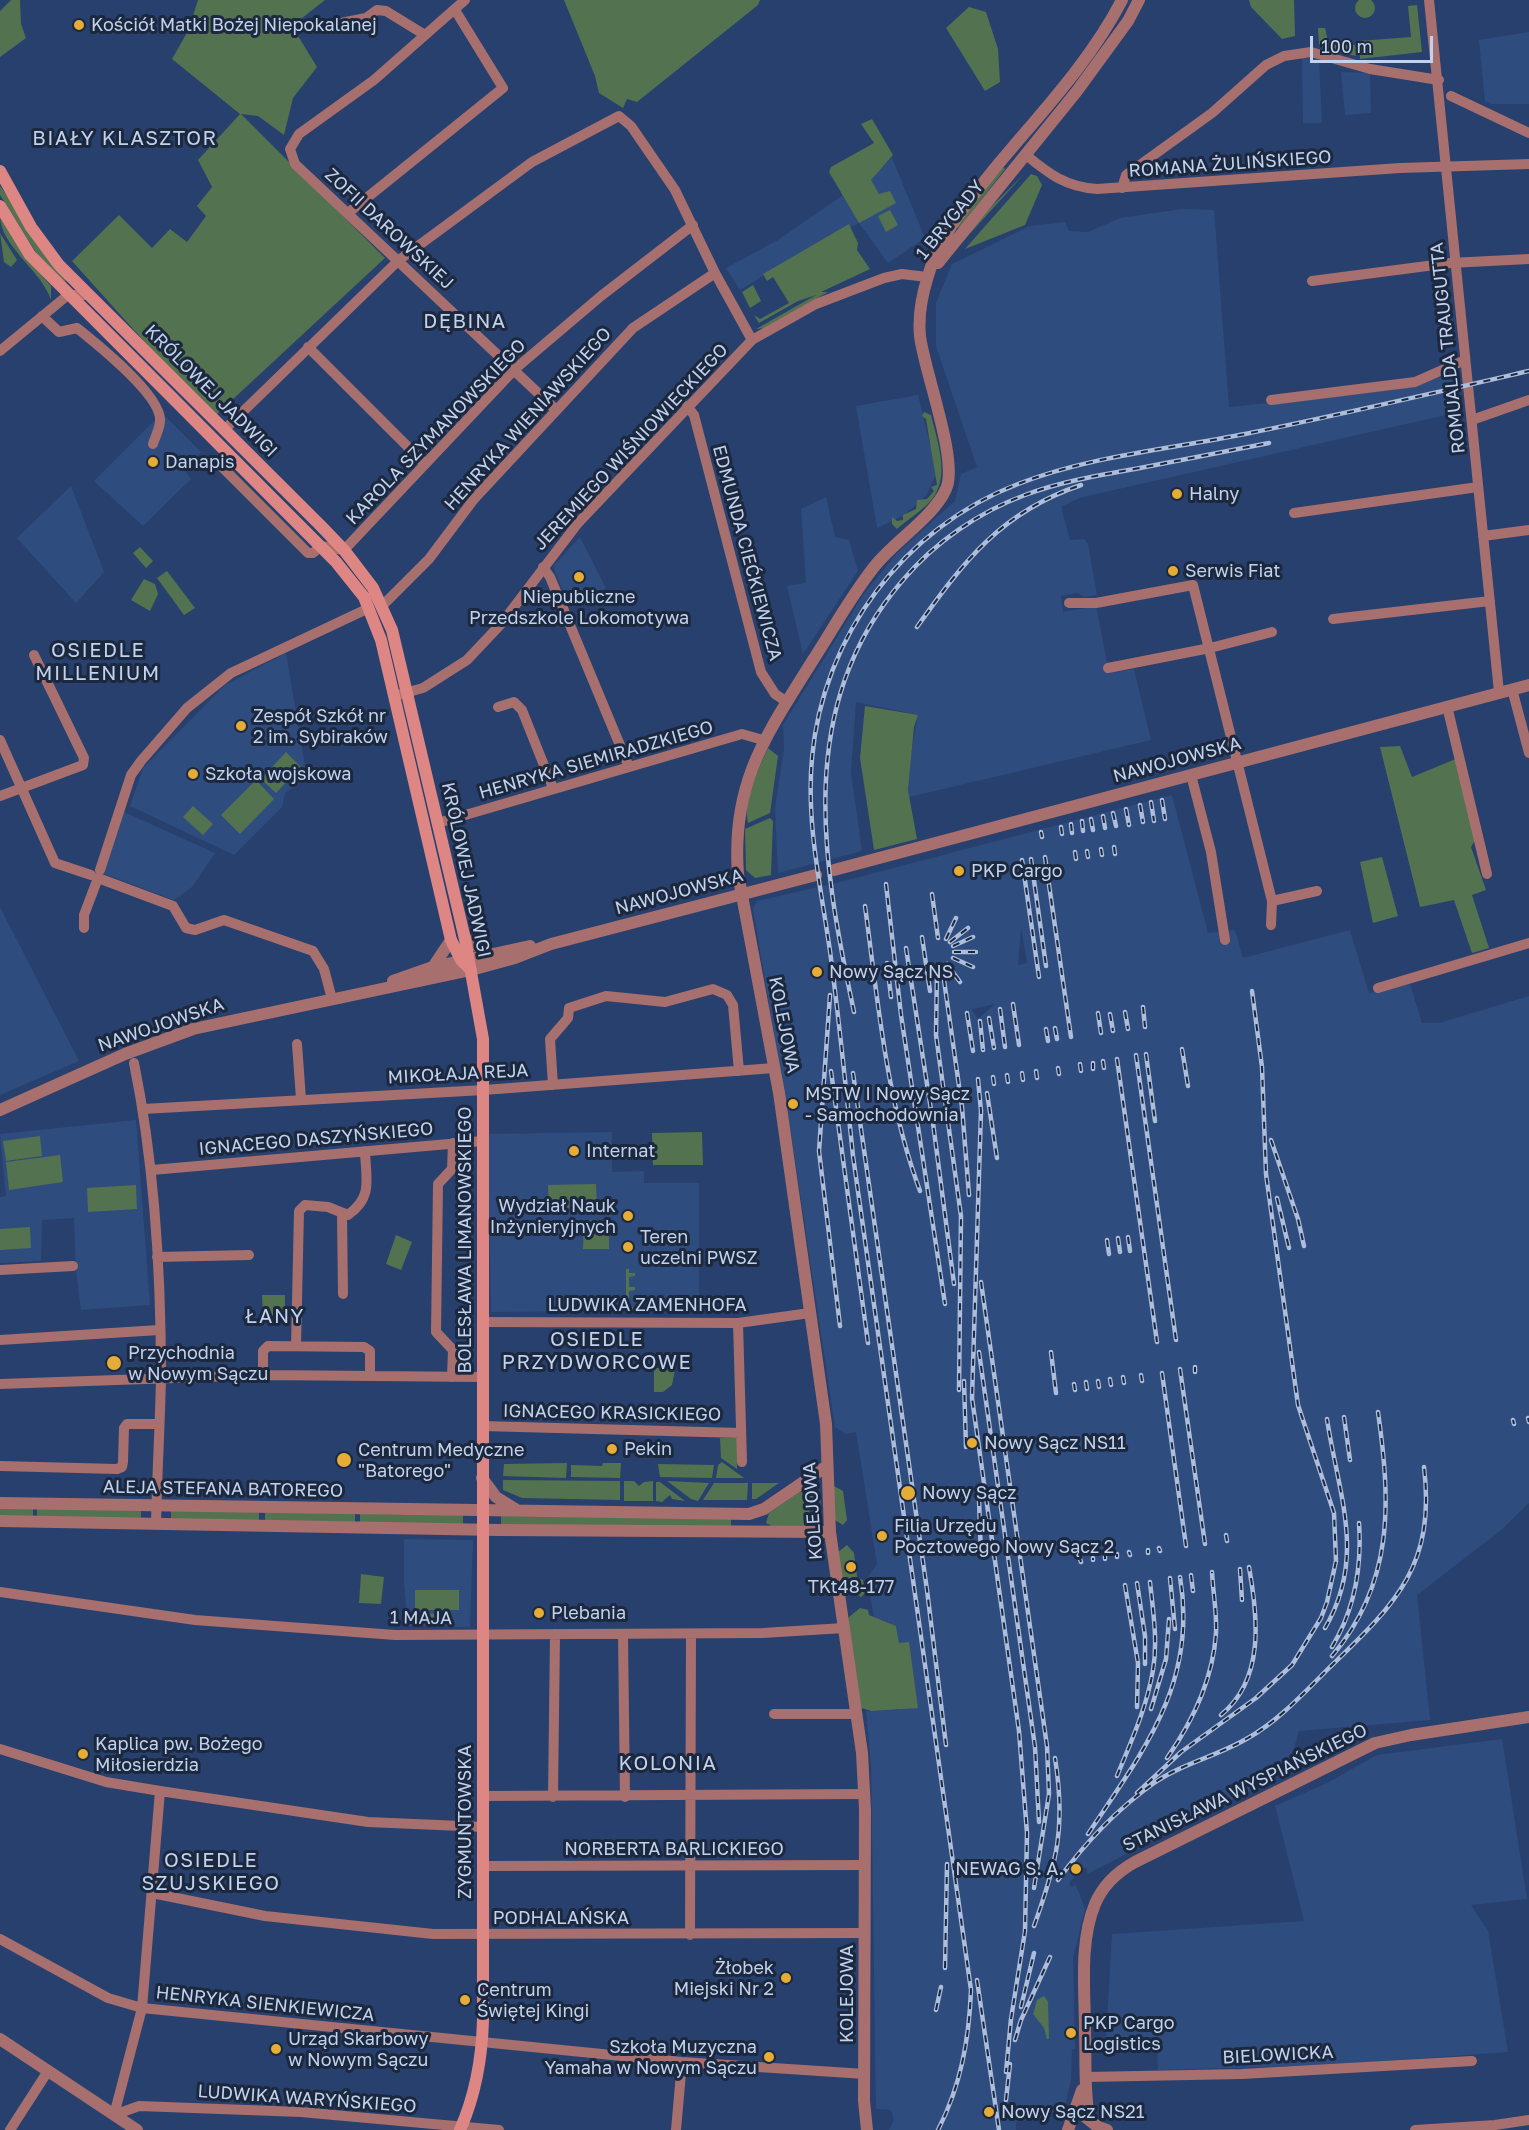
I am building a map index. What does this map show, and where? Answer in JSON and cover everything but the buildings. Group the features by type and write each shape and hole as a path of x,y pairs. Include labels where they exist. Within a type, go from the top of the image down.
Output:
{"main road":[{"name":"KRÓLOWEJ JADWIGI","path":"0,171 44,246 70,276 344,550 383,605 408,692 465,939 467,963"},
{"name":"KRÓLOWEJ JADWIGI","path":"0,206 30,255 321,546 357,587 369,608 381,640 452,940 467,963"},
{"name":"BOLESŁAWA LIMANOWSKIEGO","path":"467,963 483,1039 482,1511"},
{"name":"ZYGMUNTOWSKA","path":"461,2128 475,2085 483,2043 482,1511"}],"street":[{"name":"ZOFII DAROWSKIEJ","path":"465,0 374,80 299,134 290,149 295,164 555,409"},
{"name":"1 BRYGADY","path":"927,277 934,257 960,212 1090,51 1122,0"},
{"name":"1 BRYGADY","path":"927,277 1102,57 1128,21 1139,0"},
{"name":"ROMUALDA TRAUGUTTA","path":"1429,0 1499,692"},
{"path":"331,25 366,18 377,10 386,11 425,35"},
{"path":"348,213 503,88 455,10"},
{"path":"1122,188 1126,175 1212,113 1266,65 1284,56 1311,52 1370,69 1438,80"},
{"path":"1451,96 1529,133"},
{"path":"224,430 399,261 532,162 619,116 624,118 661,168 752,340"},
{"path":"1014,146 1026,155"},
{"name":"ROMANA ŻULIŃSKIEGO","path":"1026,155 1056,179 1076,188 1122,188 1447,166 1529,164"},
{"name":"KAROLA SZYMANOWSKIEGO","path":"344,550 515,369 601,296 693,225"},
{"path":"1312,281 1455,263 1529,259"},
{"name":"HENRYKA WIENIAWSKIEGO","path":"383,605 429,559 474,499 555,409 633,328 715,273"},
{"name":"JEREMIEGO WIŚNIOWIECKIEGO","path":"394,696 442,678 467,660 501,624 578,523 752,340 816,304 884,278 902,274 927,277"},
{"path":"68,295 70,276"},
{"name":"KOLEJOWA","path":"867,2130 865,1794 857,1714 830,1532 826,1424 774,1068 741,895 737,845 740,808 749,773 764,740 874,566 898,539 937,504 947,488 949,464 921,337 921,310 927,277"},
{"path":"0,351 68,295 89,295"},
{"path":"42,316 59,332 77,328 99,346 150,396 157,406 160,421 153,444"},
{"path":"308,348 424,464"},
{"path":"1271,400 1415,382 1465,360"},
{"path":"1472,420 1529,400"},
{"name":"EDMUNDA CIEĆKIEWICZA","path":"687,406 694,414 761,672 775,694 787,702"},
{"path":"218,463 308,553 313,553 321,546 325,531"},
{"path":"1294,513 1479,487"},
{"path":"1483,536 1529,530"},
{"path":"321,546 344,550"},
{"path":"543,567 587,662 629,767"},
{"path":"1070,603 1096,603 1193,585 1272,901 1270,925"},
{"path":"1333,619 1490,601"},
{"path":"0,740 55,863 96,873 131,775 187,708 231,673 369,608"},
{"path":"1108,668 1210,648 1272,632"},
{"path":"0,796 83,765 84,758 34,655"},
{"name":"NAWOJOWSKA","path":"834,870 1529,685"},
{"path":"1512,689 1529,753"},
{"path":"498,706 514,702 522,710 553,788"},
{"path":"1447,706 1487,874"},
{"name":"HENRYKA SIEMIRADZKIEGO","path":"438,823 742,734 764,740"},
{"path":"1191,775 1211,852 1226,940"},
{"path":"419,801 428,815 438,823 428,843"},
{"name":"NAWOJOWSKA","path":"0,1110 125,1054 193,1029 332,999 467,963 491,954 551,944 816,875"},
{"path":"84,928 84,915 98,878 173,906 186,928 195,930 224,920 313,951 324,969 332,999"},
{"path":"1272,901 1317,891"},
{"path":"465,939 491,954"},
{"path":"433,967 452,940"},
{"path":"1378,988 1529,943"},
{"name":"NAWOJOWSKA","path":"375,988 433,967 515,958 551,944"},
{"path":"553,1085 550,1039 568,1018 569,1008 606,996 665,1002 713,989 727,995 733,1005 740,1071"},
{"path":"297,1044 301,1099"},
{"path":"134,1063 152,1170 160,1378 156,1524"},
{"name":"MIKOŁAJA REJA","path":"143,1110 484,1090 774,1068"},
{"name":"IGNACEGO DASZYŃSKIEGO","path":"152,1170 483,1141"},
{"path":"452,1377 453,1350 436,1332 436,1258 438,1184 452,1169 453,1143"},
{"path":"296,1346 299,1212 305,1205 316,1205 348,1215 364,1201 365,1151"},
{"path":"342,1215 343,1294"},
{"path":"156,1257 249,1255"},
{"path":"0,1270 73,1266"},
{"name":"LUDWIKA ZAMENHOFA","path":"483,1322 738,1323 810,1313"},
{"name":"IGNACEGO KRASICKIEGO","path":"738,1323 742,1462"},
{"path":"0,1340 159,1330"},
{"path":"263,1375 263,1351 268,1346 364,1347 370,1352 370,1377"},
{"path":"0,1384 263,1375 482,1377"},
{"path":"0,1466 117,1469 122,1467 124,1428 127,1424 159,1424"},
{"name":"IGNACEGO KRASICKIEGO","path":"482,1426 741,1433"},
{"name":"ALEJA STEFANA BATOREGO","path":"0,1503 749,1514 764,1509 827,1466"},
{"path":"482,1478 496,1497 521,1512"},
{"name":"ALEJA STEFANA BATOREGO","path":"0,1521 830,1532"},
{"name":"1 MAJA","path":"0,1592 195,1620 395,1635 763,1633 844,1628"},
{"path":"553,1797 555,1634"},
{"path":"623,1634 625,1797"},
{"path":"690,1935 691,1634"},
{"path":"774,1714 857,1714"},
{"name":"STANISŁAWA WYSPIAŃSKIEGO","path":"1089,2118 1086,2078 1085,1961 1088,1930 1099,1896 1118,1873 1135,1862 1366,1746 1411,1734 1529,1718"},
{"path":"0,1749 106,1782 160,1791 368,1822 484,1827"},
{"path":"114,2115 142,2008 160,1791"},
{"path":"483,1796 865,1794"},
{"name":"NORBERTA BARLICKIEGO","path":"484,1866 865,1865"},
{"name":"PODHALAŃSKA","path":"152,1893 265,1916 433,1934 865,1933"},
{"name":"HENRYKA SIENKIEWICZA","path":"0,1940 108,1998 142,2008 682,2062 865,2074"},
{"path":"0,2039 137,2130"},
{"name":"BIELOWICKA","path":"1086,2078 1242,2074 1472,2061"},
{"path":"676,2130 682,2062"},
{"path":"10,2130 48,2071"},
{"name":"STANISŁAWA WYSPIAŃSKIEGO","path":"1070,2123 1086,2078"},
{"name":"LUDWIKA WARYŃSKIEGO","path":"114,2115 139,2106 301,2112 499,2130"},
{"path":"1057,2130 1070,2123 1079,2114 1089,2118 1098,2127 1107,2130"},
{"path":"1416,2130 1495,2125 1529,2120"},
{"path":"0,2127 4,2130"}],"shaded area":[{"path":"1529,32 1529,104 1491,104 1485,101 1479,40"},
{"path":"1302,58 1319,59 1322,123 1303,123"},
{"path":"1341,72 1370,73 1371,113 1345,115"},
{"path":"892,158 925,238 888,263 859,223 820,242 740,290 726,268 778,240"},
{"path":"1182,209 1214,210 1229,407 1393,390 1455,373 1459,412 1079,498 1061,507 1070,540 1084,539 1088,544 1097,595 1085,597 1077,593 1061,596 1063,612 1096,606 1109,673 1134,669 1151,740 909,797 912,748 918,715 856,702 851,772 862,851 778,873 775,809 784,749 783,725 863,595 897,553 955,501 961,474 977,467 936,346 936,303 952,264 1030,226 1065,222 1069,231 1088,232 1120,218"},
{"path":"918,395 937,472 926,496 903,516 877,528 856,406"},
{"name":"Danapis","path":"162,413 201,452 185,471 191,479 143,526 94,481"},
{"path":"71,486 104,572 76,603 17,538"},
{"path":"826,497 835,537 849,540 858,571 803,654 787,586 806,583 801,509"},
{"name":"Niepubliczne Przedszkole Lokomotywa","path":"580,537 606,588 568,605 553,566"},
{"name":"Zespół Szkół nr 2 im. Sybiraków","path":"286,653 307,778 285,793 282,807 234,855 130,806 143,768 225,685"},
{"path":"1172,795 1208,933 1235,930 1243,958 1350,930 1369,993 1410,984 1422,1023 1439,1023 1529,996 1529,1503 1500,1531 1417,1595 1430,1720 1299,1731 1294,1748 1285,1763 1252,1790 1087,1874 1087,1868 1080,1868 1080,1875 1075,1875 1069,1884 1071,1887 1075,1885 1085,1909 1073,1957 1075,2049 1072,2049 1071,2080 1064,2109 1016,2122 1016,2130 889,2130 894,2120 891,2110 876,2109 871,1765 866,1711 898,1710 899,1643 896,1626 874,1617 867,1578 877,1564 856,1432 846,1434 835,1427 792,1139 753,909 757,901 836,883","holes":["1021,928 1027,963 1018,965","995,1004 978,1019 972,1010 973,1009"]},
{"path":"124,812 215,853 192,887 174,900 102,873"},
{"path":"0,907 79,1061 0,1095"},
{"path":"136,1120 150,1305 81,1310 76,1271 74,1218 42,1220 41,1261 0,1263 0,1197 6,1196 0,1134"},
{"path":"612,1132 612,1172 644,1171 644,1183 699,1183 699,1310 491,1312 488,1134"},
{"path":"404,1539 473,1540 470,1627 408,1626 404,1583"},
{"path":"1502,1739 1527,1899 1471,1905 1488,1931 1508,2052 1329,2065 1158,2070 1157,2037 1106,2037 1112,1934 1304,1921 1275,1806 1327,1783 1377,1755"}],"green space":[{"path":"1365,-2 1372,1 1375,8 1372,15 1365,18 1358,15 1355,8 1358,1"},
{"path":"11,0 20,0 21,24 26,38 0,57 0,11"},
{"path":"198,0 325,0 292,26 317,67 293,98 284,135 258,116 241,114 385,258 217,414 151,349 72,261 119,215 152,248 170,229 187,242 206,216 197,206 212,187 198,160 240,114 172,59 188,31"},
{"path":"564,0 760,0 758,5 637,102 627,99 623,108 599,93 595,76"},
{"path":"1249,0 1294,0 1295,36 1282,39 1251,7"},
{"path":"1417,5 1422,52 1360,59 1359,41 1411,37 1408,6"},
{"path":"969,7 986,12 998,49 1000,82 985,91 946,28"},
{"path":"1318,28 1325,28 1329,45 1355,45 1356,56 1325,49 1319,44"},
{"path":"872,119 893,155 871,180 879,194 890,191 896,203 859,223 829,172 831,167 874,143 861,124"},
{"path":"1003,167 1005,169 960,227 956,228 970,206"},
{"path":"1025,173 946,260 972,226"},
{"path":"1031,174 1037,176 1042,185 1025,225 965,249"},
{"path":"0,186 66,279 65,282 37,254 0,195"},
{"path":"890,210 898,225 886,232 878,216"},
{"path":"0,216 25,256 51,286 51,300 39,279 7,238"},
{"path":"849,224 858,243 857,250 870,269 821,292 828,292 764,328 756,329 816,295 798,301 759,323 754,315 760,319 789,303 773,277 767,281 763,274"},
{"path":"0,233 17,260 11,267 4,262"},
{"path":"753,285 761,301 750,308 742,292"},
{"path":"924,412 931,415 941,457 941,479 930,502 897,529 892,524 892,517 897,521 903,520 903,515 916,509 917,500 927,499 934,491 931,487 937,485 926,419 922,416"},
{"path":"140,547 153,561 146,568 133,553"},
{"path":"167,571 195,608 184,615 157,578"},
{"path":"144,579 155,584 158,594 150,611 131,600"},
{"path":"865,706 918,715 914,727 908,790 917,839 874,850 860,758"},
{"path":"1400,746 1412,777 1458,758 1477,837 1471,847 1486,890 1472,895 1489,948 1472,953 1454,900 1420,907 1380,747"},
{"path":"768,748 778,756 770,813 748,823 749,795"},
{"path":"286,752 301,767 276,793 261,779"},
{"path":"256,780 274,799 240,834 221,815"},
{"path":"193,806 213,824 203,835 183,817"},
{"path":"770,818 773,821 771,875 755,878 746,870 745,829"},
{"path":"1382,857 1398,916 1373,923 1360,862"},
{"path":"702,1132 703,1165 653,1165 652,1133"},
{"path":"40,1136 42,1156 6,1161 3,1141"},
{"path":"60,1155 63,1182 9,1190 6,1162"},
{"path":"596,1184 597,1207 549,1208 548,1185"},
{"path":"136,1185 137,1209 88,1212 87,1188"},
{"path":"584,1220 609,1221 609,1249 583,1249"},
{"path":"30,1227 31,1248 0,1250 0,1229"},
{"path":"396,1235 412,1242 401,1270 386,1264"},
{"path":"626,1269 629,1269 629,1273 635,1273 635,1276 629,1277 629,1287 635,1287 635,1290 629,1291 629,1307 636,1307 638,1311 626,1311"},
{"path":"262,1295 285,1295 285,1315 263,1316"},
{"path":"657,1368 675,1370 672,1385 663,1392 654,1392 654,1370"},
{"path":"720,1438 737,1438 737,1469 721,1458"},
{"path":"832,1451 834,1486 843,1491 847,1520 843,1525 835,1520"},
{"path":"722,1462 744,1478 716,1478 718,1465"},
{"path":"567,1463 566,1478 503,1476 504,1464"},
{"path":"603,1463 621,1463 620,1478 571,1477 571,1465 602,1466"},
{"path":"658,1464 714,1465 712,1478 660,1477"},
{"path":"503,1480 620,1481 620,1500 522,1498 503,1490"},
{"path":"624,1481 634,1481 639,1486 644,1482 653,1481 653,1501 624,1501"},
{"path":"667,1481 709,1483 698,1501 691,1499"},
{"path":"656,1482 660,1482 685,1501 672,1499 670,1495 662,1502 656,1501"},
{"path":"714,1483 748,1483 747,1500 703,1500"},
{"path":"752,1483 779,1483 756,1499 752,1499"},
{"path":"808,1487 817,1490 821,1503 809,1499"},
{"path":"801,1491 807,1500 812,1524 809,1527 772,1526 766,1523 769,1513"},
{"path":"810,1501 821,1506 822,1521 818,1526 815,1524"},
{"path":"0,1507 33,1508 33,1517 0,1516"},
{"path":"37,1508 141,1510 141,1519 37,1517"},
{"path":"171,1510 259,1512 259,1521 171,1520"},
{"path":"265,1512 355,1514 355,1522 265,1521"},
{"path":"360,1514 463,1515 463,1524 360,1523"},
{"path":"501,1516 731,1518 731,1527 501,1525"},
{"path":"847,1545 854,1553 857,1577 846,1589 843,1587 838,1552"},
{"path":"361,1574 384,1577 381,1604 359,1603"},
{"path":"860,1579 863,1580 865,1593 861,1597 848,1590"},
{"path":"415,1590 459,1590 459,1610 415,1610"},
{"path":"860,1608 868,1610 869,1615 896,1626 899,1643 909,1642 918,1708 872,1711 861,1708 848,1621 849,1617"},
{"path":"420,1613 444,1614 444,1625 420,1624"},
{"path":"1044,1996 1048,2002 1049,2039 1033,2014 1037,2000"}],"railway":[{"path":"938,2130 958,2079 966,2044 971,1990 853,1156 830,951 813,831 812,758 819,713 833,670 852,629 876,592 905,558 939,528 977,503 1018,484 1073,466 1281,427 1529,371"},
{"path":"854,1012 842,956 827,843 826,787 831,733 845,680 868,629 903,580 929,553 959,530 991,510 1025,495 1082,479 1269,443"},
{"path":"917,627 968,560 1006,524 1028,509 1081,485"},
{"path":"1162,800 1165,819"},
{"path":"1151,802 1154,821"},
{"path":"1140,805 1143,822"},
{"path":"1126,809 1129,825"},
{"path":"1113,813 1116,826"},
{"path":"1103,816 1105,828"},
{"path":"1091,819 1093,830"},
{"path":"1082,821 1083,831"},
{"path":"1071,824 1072,833"},
{"path":"1061,827 1062,834"},
{"path":"1041,832 1042,837"},
{"path":"1114,847 1115,854"},
{"path":"1101,849 1102,855"},
{"path":"1087,851 1088,857"},
{"path":"1075,852 1076,859"},
{"path":"1045,857 1071,1037"},
{"path":"1031,859 1046,966"},
{"path":"1022,860 1039,977"},
{"path":"886,884 901,1015 945,1304"},
{"path":"932,894 938,938"},
{"path":"865,906 891,1086 908,1156 920,1191"},
{"path":"946,939 956,918"},
{"path":"950,942 968,928"},
{"path":"922,937 930,991"},
{"path":"953,946 973,937"},
{"path":"906,948 933,1123 954,1284"},
{"path":"954,952 976,952"},
{"path":"953,958 973,967"},
{"path":"887,963 891,997"},
{"path":"947,964 960,982"},
{"path":"942,966 962,1107 969,1195"},
{"path":"937,969 936,1035 961,1216 959,1390"},
{"path":"1137,1793 1181,1752 1256,1698 1292,1665 1321,1618 1336,1561 1334,1513 1298,1405 1266,1174 1262,1067 1252,991"},
{"path":"830,995 819,1151 840,1326"},
{"path":"1013,1004 1019,1045"},
{"path":"1143,1007 1145,1027"},
{"path":"1000,1009 1005,1047"},
{"path":"1125,1012 1128,1029"},
{"path":"967,1013 973,1051"},
{"path":"1098,1013 1101,1033"},
{"path":"1110,1014 1113,1031"},
{"path":"989,1018 994,1048"},
{"path":"980,1021 983,1050"},
{"path":"1055,1028 1057,1039"},
{"path":"1046,1029 1048,1041"},
{"path":"1182,1049 1188,1086"},
{"path":"1146,1054 1155,1121"},
{"path":"1136,1055 1176,1340"},
{"path":"1117,1059 1157,1342"},
{"path":"1103,1061 1104,1068"},
{"path":"1093,1063 1093,1069"},
{"path":"1080,1064 1081,1071"},
{"path":"1058,1068 1059,1074"},
{"path":"831,1071 868,1343"},
{"path":"1036,1071 1037,1078"},
{"path":"853,1073 927,1590 946,1745"},
{"path":"1022,1073 1023,1080"},
{"path":"1007,1075 1008,1082"},
{"path":"993,1077 994,1084"},
{"path":"978,1079 981,1111 972,1398 1019,1731 1027,1833 1025,1931 1011,2019 1006,2072"},
{"path":"987,1093 997,1158"},
{"path":"1271,1140 1298,1219 1304,1246"},
{"path":"1277,1198 1289,1248"},
{"path":"1128,1237 1130,1251"},
{"path":"1118,1238 1120,1252"},
{"path":"1107,1240 1109,1254"},
{"path":"981,1282 1047,1746 1049,1794 1034,1888"},
{"path":"979,1352 1035,1747 1039,1822"},
{"path":"1051,1352 1056,1393"},
{"path":"1195,1367 1195,1372"},
{"path":"1180,1369 1205,1544"},
{"path":"1162,1373 1186,1546"},
{"path":"1141,1375 1142,1381"},
{"path":"1123,1377 1124,1383"},
{"path":"1110,1379 1111,1385"},
{"path":"964,1381 966,1447"},
{"path":"1098,1381 1099,1387"},
{"path":"1086,1382 1087,1389"},
{"path":"1074,1384 1075,1390"},
{"path":"1332,1656 1352,1628 1367,1600 1377,1571 1383,1541 1386,1510 1385,1478 1378,1412"},
{"path":"1344,1417 1350,1460"},
{"path":"1528,1418 1529,1422"},
{"path":"1325,1628 1338,1602 1345,1576 1347,1550 1346,1525 1327,1419"},
{"path":"1513,1420 1514,1424"},
{"path":"1058,1880 1102,1828 1140,1793 1165,1776 1225,1750 1270,1724 1372,1625 1405,1582 1416,1558 1423,1532 1426,1502 1424,1467"},
{"path":"979,1499 981,1556"},
{"path":"1332,1647 1346,1618 1355,1587 1358,1572 1359,1523"},
{"path":"1226,1535 1227,1541"},
{"path":"1221,1715 1235,1700 1252,1666 1256,1626 1249,1567"},
{"path":"1240,1569 1242,1600"},
{"path":"1167,1758 1193,1714 1211,1667 1216,1633 1212,1572"},
{"path":"1191,1575 1193,1591"},
{"path":"1088,1834 1146,1744 1173,1683 1181,1650 1183,1615 1180,1577"},
{"path":"1170,1578 1175,1629"},
{"path":"1117,1776 1143,1711 1153,1670 1155,1637 1150,1582"},
{"path":"1137,1583 1145,1636 1145,1664"},
{"path":"1125,1585 1138,1663 1137,1707"},
{"path":"1151,1709 1166,1659 1169,1619"},
{"path":"1034,1926 1049,1882 1057,1844 1060,1804 1055,1758"},
{"path":"945,1968 947,1864"},
{"path":"1021,2007 1034,1953"},
{"path":"1015,2040 1021,2020 1050,1957"},
{"path":"977,1980 999,2130"},
{"path":"936,2010 941,1987"},
{"path":"1006,2100 1010,2064"}],"place":[{"name":"Kościół Matki Bożej Niepokalanej","path":"79,25"},
{"name":"Danapis","path":"153,462"},
{"name":"Halny","path":"1177,494"},
{"name":"Serwis Fiat","path":"1173,571"},
{"name":"Niepubliczne Przedszkole Lokomotywa","path":"579,577"},
{"name":"Zespół Szkół nr 2 im. Sybiraków","path":"241,726"},
{"name":"Szkoła wojskowa","path":"193,774"},
{"name":"PKP Cargo","path":"959,871"},
{"name":"Nowy Sącz NS","path":"817,972"},
{"name":"MSTW I Nowy Sącz - Samochodownia","path":"793,1104"},
{"name":"Internat","path":"574,1151"},
{"name":"Wydział Nauk Inżynieryjnych","path":"628,1216"},
{"name":"Teren uczelni PWSZ","path":"628,1247"},
{"name":"Przychodnia w Nowym Sączu","path":"114,1363"},
{"name":"Nowy Sącz NS11","path":"972,1443"},
{"name":"Pekin","path":"612,1449"},
{"name":"Centrum Medyczne \"Batorego\"","path":"344,1460"},
{"name":"Nowy Sącz","path":"908,1493"},
{"name":"Filia Urzędu Pocztowego Nowy Sącz 2","path":"882,1536"},
{"name":"TKt48-177","path":"851,1567"},
{"name":"Plebania","path":"539,1613"},
{"name":"Kaplica pw. Bożego Miłosierdzia","path":"83,1754"},
{"name":"NEWAG S. A.","path":"1076,1869"},
{"name":"Żłobek Miejski Nr 2","path":"786,1978"},
{"name":"Centrum Świętej Kingi","path":"465,2000"},
{"name":"PKP Cargo Logistics","path":"1071,2033"},
{"name":"Urząd Skarbowy w Nowym Sączu","path":"276,2049"},
{"name":"Szkoła Muzyczna Yamaha w Nowym Sączu","path":"769,2057"},
{"name":"Nowy Sącz NS21","path":"989,2112"}],"district":[{"name":"BIAŁY KLASZTOR","path":"125,139"},
{"name":"DĘBINA","path":"465,322"},
{"name":"OSIEDLE MILLENIUM","path":"98,662"},
{"name":"ŁANY","path":"275,1317"},
{"name":"OSIEDLE PRZYDWORCOWE","path":"597,1352"},
{"name":"KOLONIA","path":"668,1764"},
{"name":"OSIEDLE SZUJSKIEGO","path":"211,1872"}]}
